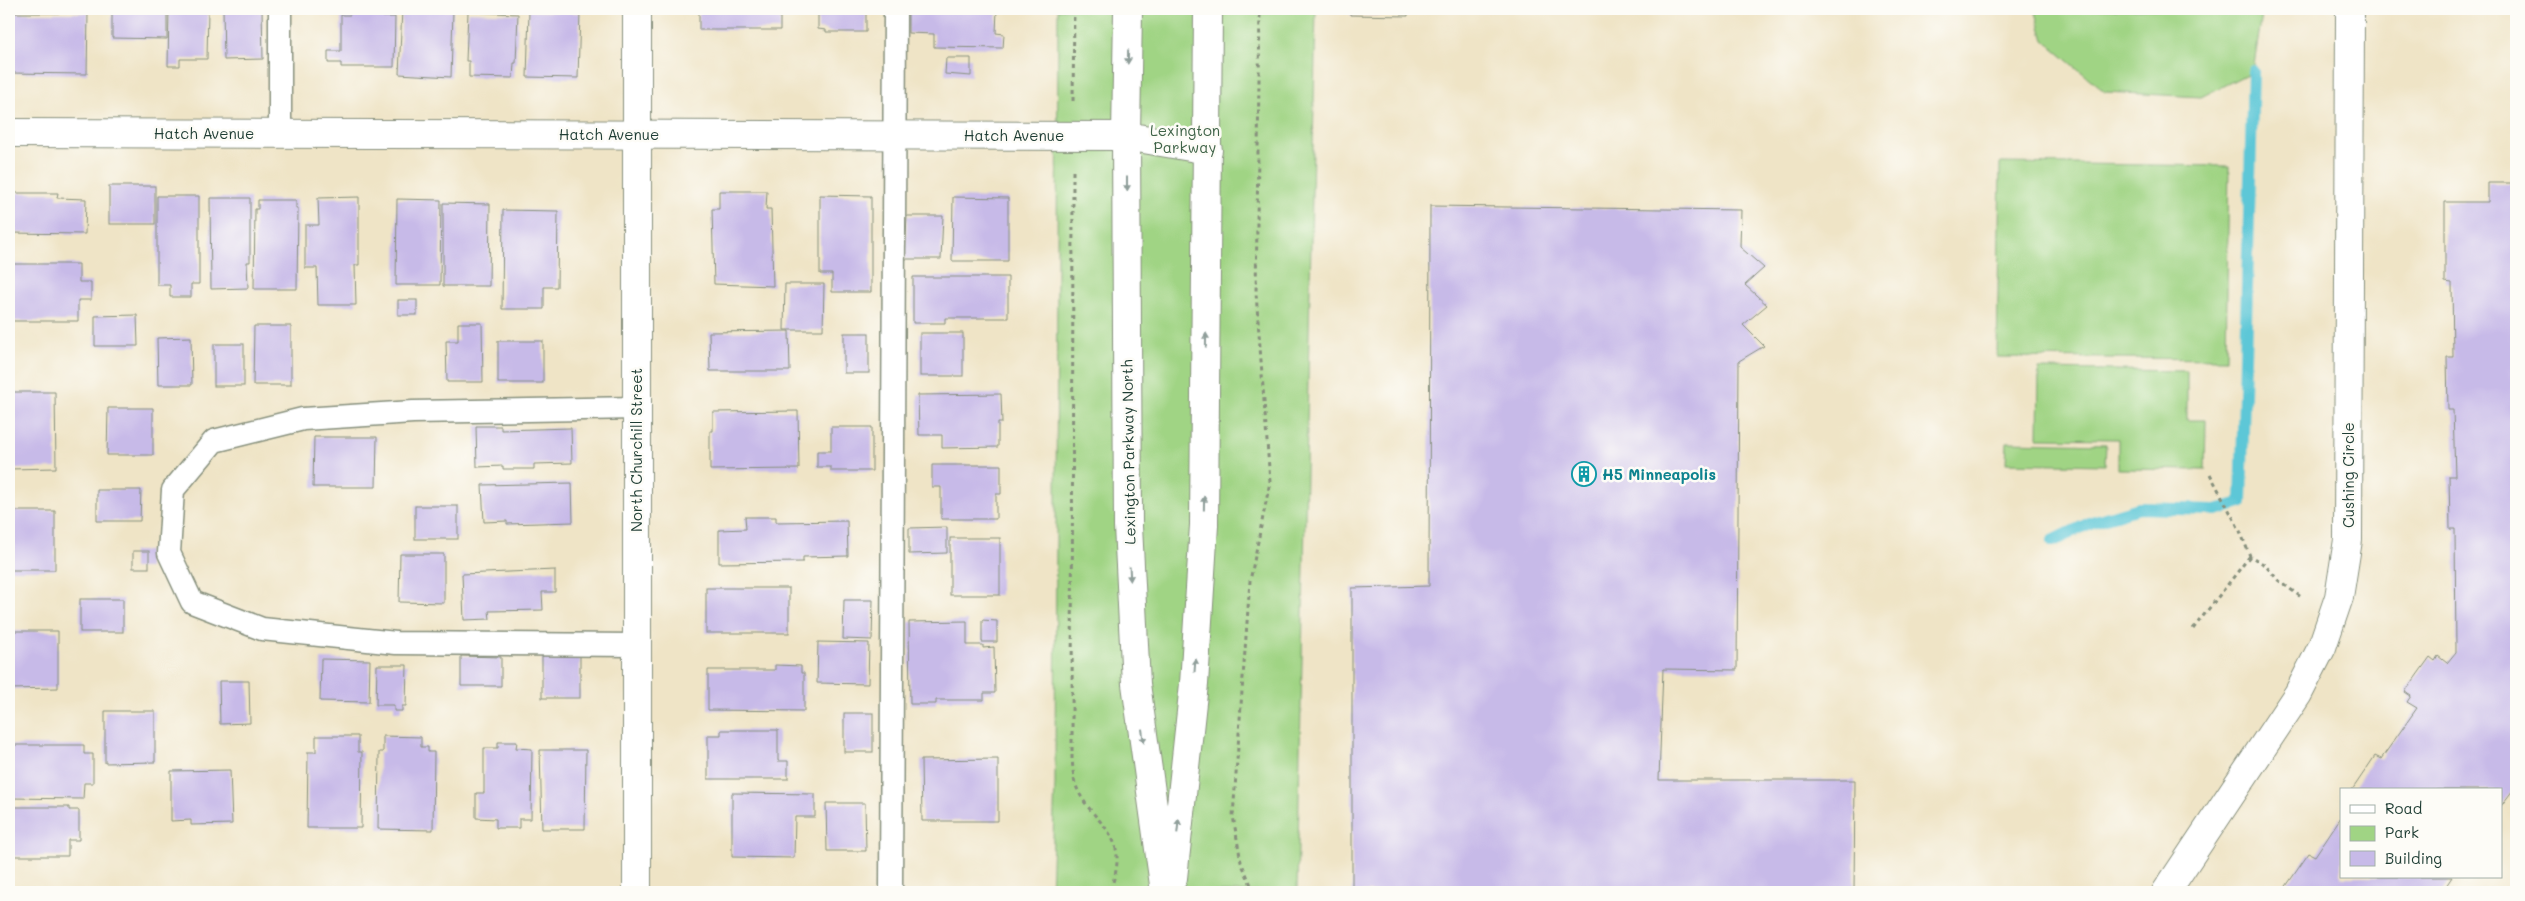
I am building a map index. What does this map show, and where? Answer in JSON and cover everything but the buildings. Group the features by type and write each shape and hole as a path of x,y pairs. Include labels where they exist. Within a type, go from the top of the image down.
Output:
{"street":[{"name":"North Churchill Street","path":"637,9 635,134 637,892"},
{"name":"Lexington Parkway North","path":"1128,9 1126,136 1128,526 1136,684 1165,892"},
{"path":"1171,892 1194,684 1204,525 1208,9"},
{"name":"Cushing Circle","path":"2166,892 2298,694 2322,648 2339,597 2348,540 2350,9"},
{"name":"Hatch Avenue","path":"9,133 1126,136 1208,150"}],"lane":[{"path":"280,9 280,134"},
{"path":"891,892 896,9"},
{"path":"635,645 396,643 262,629 192,602 169,553 173,490 214,441 304,419 413,412 637,408"}],"path":[{"path":"1073,108 1074,9"},
{"path":"1254,892 1241,862 1233,816 1250,581 1270,482 1256,293 1260,9"},
{"path":"1075,164 1072,177 1072,759 1075,783 1116,845 1117,869 1112,882"},
{"path":"2210,474 2240,531 2250,556 2265,565 2291,591 2333,614"},
{"path":"2193,629 2250,556"}],"green space":[{"name":"Lexington Parkway","path":"1058,9 1316,9 1297,892 1051,892 1055,784"},
{"path":"2035,9 2263,9 2253,71 2201,97 2105,92 2044,40"},
{"path":"2000,163 2229,166 2226,359 1997,357"},
{"path":"2039,369 2187,371 2187,420 2206,420 2205,470 2118,469 2118,439 2038,438"},
{"path":"2007,442 2106,444 2105,465 2006,463"}],"waterway":[{"path":"2053,541 2092,522 2139,508 2216,510 2241,503 2253,71"}],"place":[{"name":"H5 Minneapolis","path":"1584,474"}]}
